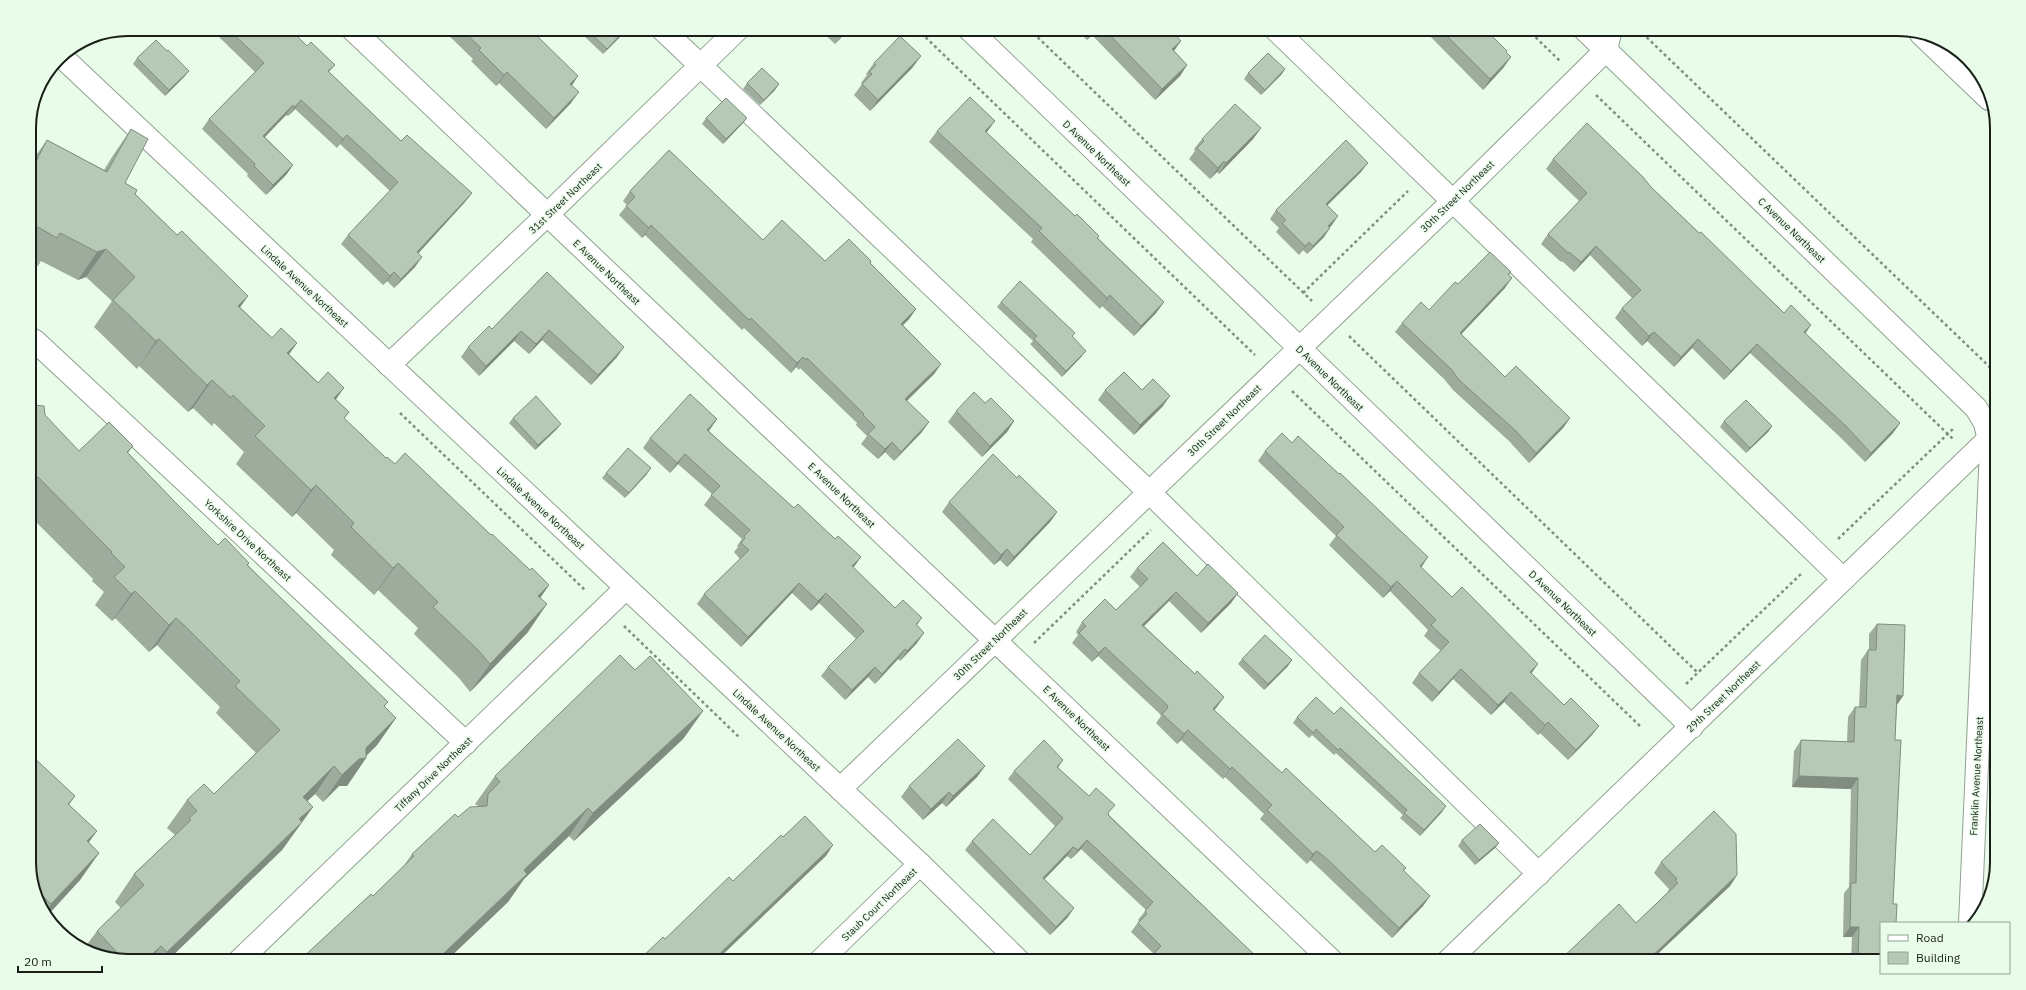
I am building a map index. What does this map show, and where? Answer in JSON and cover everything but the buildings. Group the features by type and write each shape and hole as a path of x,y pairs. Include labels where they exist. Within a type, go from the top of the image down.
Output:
{"street":[{"name":"E Avenue Northeast","path":"359,36 1325,954"},
{"path":"669,36 1149,492 1539,874"},
{"name":"31st Street Northeast","path":"389,364 547,215 731,36"},
{"name":"D Avenue Northeast","path":"976,36 1692,727"},
{"path":"1281,36 1843,580"},
{"name":"C Avenue Northeast","path":"1591,36 1976,408 1990,429"},
{"path":"1606,50 1609,36"},
{"path":"1929,41 1983,94"},
{"name":"30th Street Northeast","path":"840,789 1452,202 1606,50"},
{"name":"Lindale Avenue Northeast","path":"66,61 920,864 1013,954"},
{"name":"Yorkshire Drive Northeast","path":"36,341 466,743"},
{"name":"29th Street Northeast","path":"1455,954 1990,438"},
{"name":"Franklin Avenue Northeast","path":"1970,919 1990,472"},
{"name":"Tiffany Drive Northeast","path":"246,954 626,588"},
{"name":"Staub Court Northeast","path":"827,954 920,864"}],"path":[{"path":"924,36 1257,357"},
{"path":"1036,36 1314,303"},
{"path":"1534,36 1564,64"},
{"path":"1645,36 1990,367"},
{"path":"1590,90 1953,439"},
{"path":"1303,293 1424,175"},
{"path":"1348,335 1698,673"},
{"path":"1292,390 1641,727"},
{"path":"1016,660 1170,513"},
{"path":"623,626 740,738"}]}
